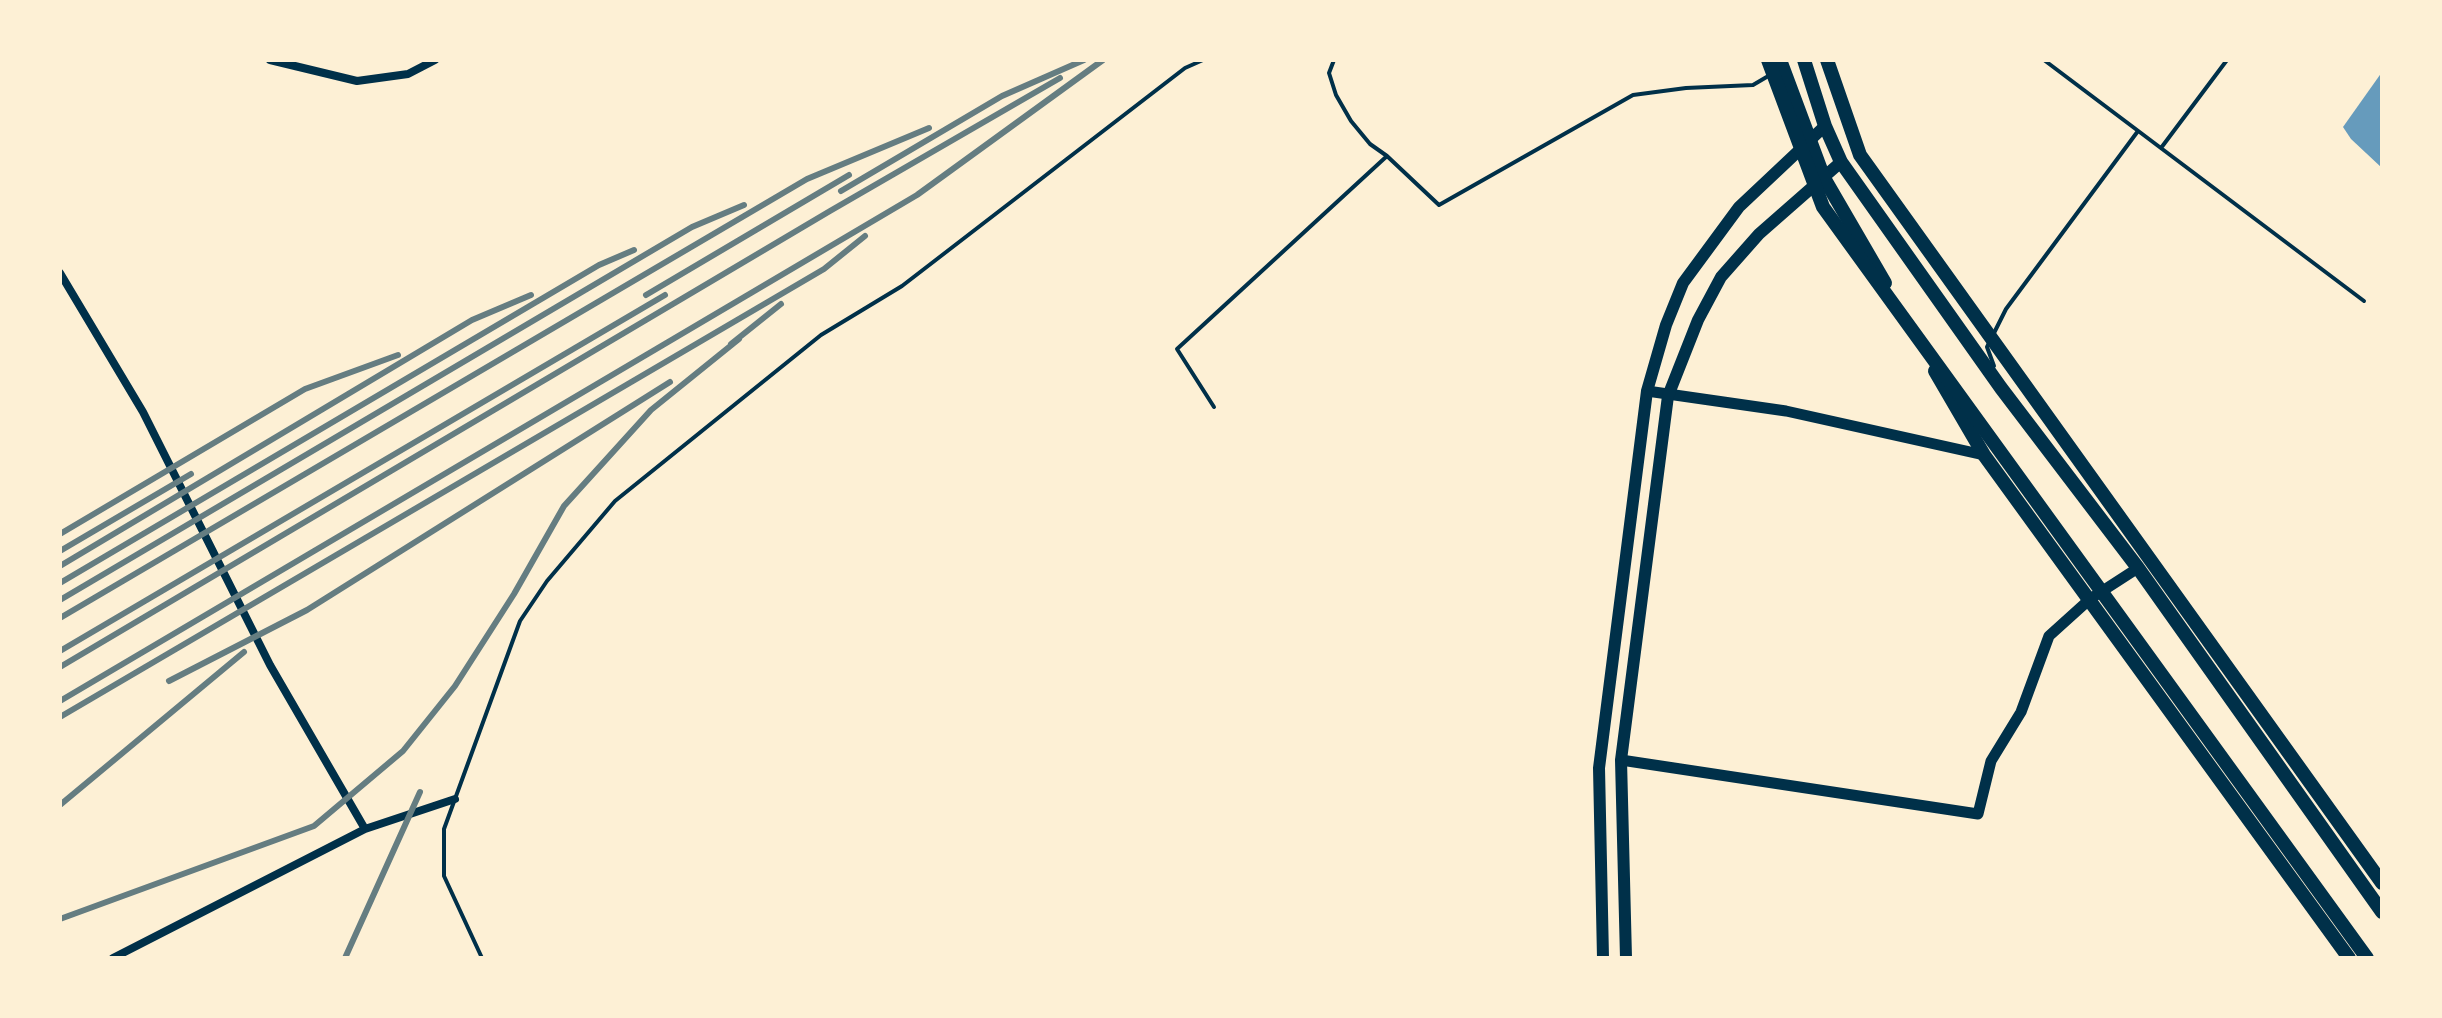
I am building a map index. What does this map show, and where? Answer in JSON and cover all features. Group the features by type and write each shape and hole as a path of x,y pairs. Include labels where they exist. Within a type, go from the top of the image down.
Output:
{"main road":[{"path":"1768,60 1823,207 2367,958"},
{"path":"1804,60 1825,126 1841,162 2001,388 2138,568 2382,912"},
{"path":"1827,60 1860,155 2382,883"},
{"path":"1782,64 1824,178 1984,455 2349,958"},
{"path":"1603,958 1599,768 1647,391 1666,325 1683,283 1739,207 1825,126"},
{"path":"1626,958 1621,760 1668,396 1698,320 1721,277 1759,234 1841,162"}],"street":[{"path":"270,60 357,81 408,74 435,60"},
{"path":"60,273 143,412 270,665 365,829"},
{"path":"1647,391 1786,411 1984,455"},
{"path":"1621,760 1978,814 1991,761 2021,712 2049,636 2090,599 2138,568"},
{"path":"113,958 365,829 455,799"}],"lane":[{"path":"482,958 444,876 444,829 520,621 547,581 615,501 821,335 902,286 1185,68 1203,60"},
{"path":"1334,60 1329,73 1336,95 1351,121 1370,144 1439,205 1633,95 1686,88 1753,85 1782,64"},
{"path":"2044,60 2364,301"},
{"path":"2161,148 2227,60"},
{"path":"2001,388 1987,347 2006,309 2138,131"},
{"path":"1214,407 1177,349 1387,156"}],"water":[{"path":"2382,72 2382,168 2351,139 2343,127"}],"railway":[{"path":"841,191 1002,96 1084,60"},
{"path":"60,701 917,195 1103,60"},
{"path":"60,667 1060,78"},
{"path":"60,618 807,179 929,128"},
{"path":"646,295 849,175"},
{"path":"60,600 692,227 744,205"},
{"path":"60,717 824,269 865,236"},
{"path":"60,583 599,265 634,250"},
{"path":"60,566 472,320 531,295"},
{"path":"60,651 665,295"},
{"path":"731,344 781,304"},
{"path":"60,919 314,826 403,751 455,686 514,594 564,506 651,410 739,339"},
{"path":"60,534 305,389 398,355"},
{"path":"169,681 307,610 670,382"},
{"path":"60,551 191,474"},
{"path":"60,805 244,652"},
{"path":"345,958 420,792"}]}
